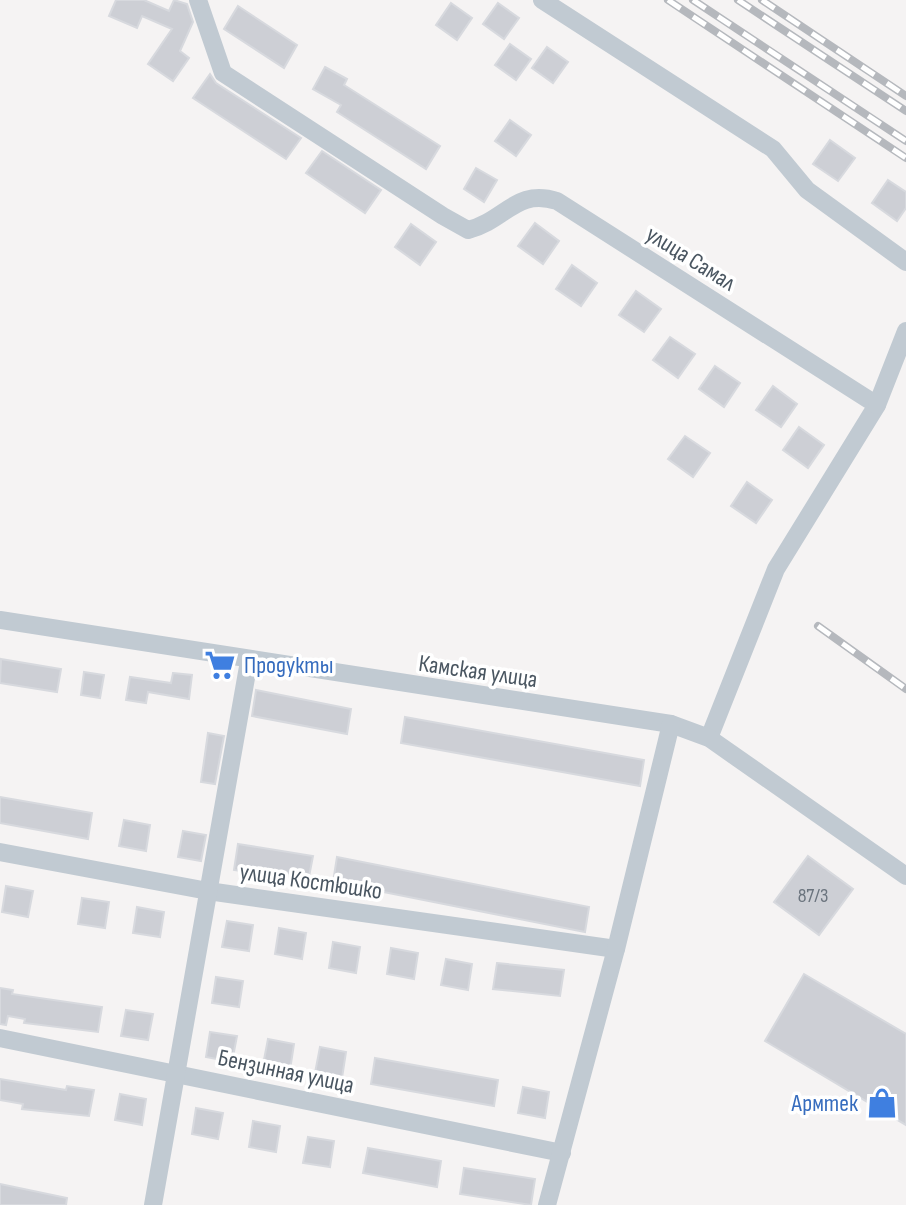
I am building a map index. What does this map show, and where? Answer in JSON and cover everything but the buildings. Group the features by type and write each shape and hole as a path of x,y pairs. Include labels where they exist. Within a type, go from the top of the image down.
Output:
{"street":[{"name":"улица Самал","path":"198,0 223,73 443,216 468,230 488,225 519,202 538,195 557,201 877,405"},
{"path":"542,0 773,149 807,190 900,257"},
{"path":"709,738 776,569 877,405 906,331"},
{"name":"Камская улица","path":"0,620 671,724 709,738 906,876"},
{"path":"153,1205 249,661"},
{"path":"547,1205 616,949 671,724"},
{"name":"улица Костюшко","path":"0,852 208,891 616,949"},
{"name":"Бензинная улица","path":"0,1038 562,1153"}],"railway":[{"path":"668,0 906,158"},
{"path":"693,0 906,141"},
{"path":"738,0 906,111"},
{"path":"762,0 906,96"},
{"path":"818,626 906,689"}],"place":[{"name":"Продукты","path":"220,665"},
{"name":"Армтек","path":"882,1103"}]}
